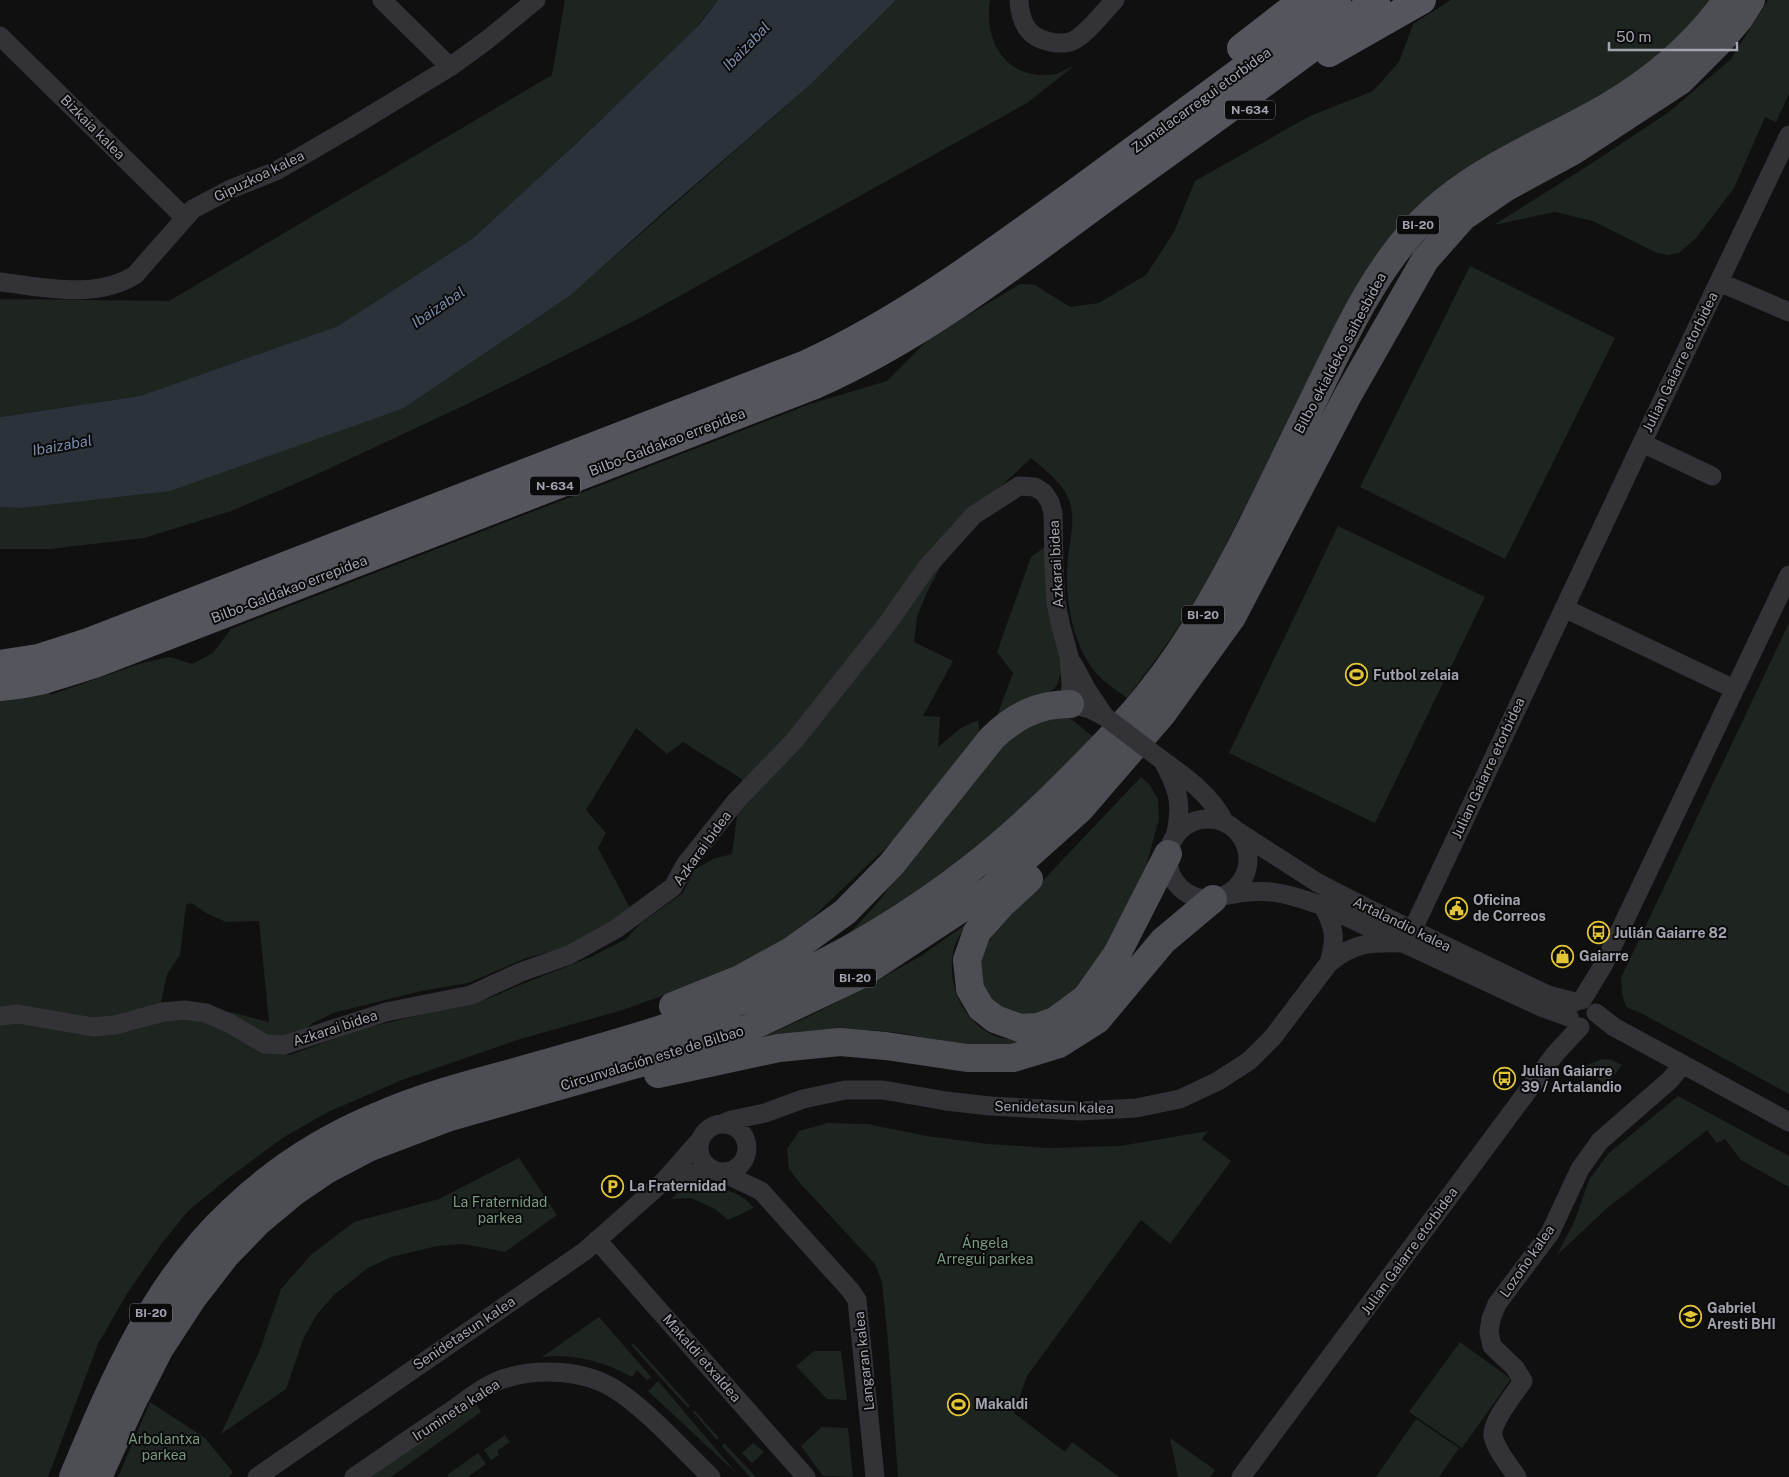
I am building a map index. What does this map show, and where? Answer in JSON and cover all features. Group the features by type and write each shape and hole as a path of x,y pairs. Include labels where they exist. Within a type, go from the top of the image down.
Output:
{"highway":[{"name":"N-634","path":"1071,209 1099,157 1303,0"},
{"name":"Zumalacarregui etorbidea","path":"1071,209 1337,0"},
{"name":"Zumalacarregui etorbidea","path":"1071,209 1284,68 1376,0"},
{"name":"N-634","path":"1071,209 1137,192 1332,51 1422,0"},
{"name":"Bilbo-Galdakao errepidea","path":"0,664 38,658 88,642 806,364 872,332 1071,209"},
{"name":"Bilbo-Galdakao errepidea","path":"0,687 44,680 96,664 815,385 883,352 940,316 1071,209"}],"main road":[{"name":"Bilbo ekialdeko saihesbidea","path":"1171,664 1211,602 1232,563 1340,346 1387,264 1415,227 1443,201 1485,173 1603,109 1658,74 1704,29 1727,0"},
{"name":"Bilbo ekialdeko saihesbidea","path":"1310,468 1348,394 1424,260 1463,217 1505,188 1573,151 1680,81 1722,39 1739,19 1751,0"},
{"name":"Circunvalación este de Bilbao","path":"216,1246 258,1222 294,1192 328,1169 368,1148 450,1118 651,1060 749,1028 860,975 991,889 1080,809 1162,714 1232,617 1310,468"},
{"path":"1171,846 1117,954 1086,998 1055,1021 1038,1027 1020,1028 995,1019 981,1008 970,989 966,960 977,932 1002,905 1088,825 1180,719 1232,617"},
{"name":"Circunvalación este de Bilbao","path":"73,1477 120,1399 166,1340 192,1299 232,1210 266,1181 296,1160 353,1127 414,1102 684,1022 798,976 841,953 910,912 969,870 1043,806 1121,727 1171,664"},
{"path":"540,1065 588,1035 689,1000 740,979 791,952 845,912 891,865 992,738 1004,726 1038,708 1070,704"},
{"path":"404,1135 482,1114 779,1048 840,1042 886,1046 967,1058 1013,1058 1059,1044 1097,1020 1163,942 1218,898"},
{"name":"Circunvalación este de Bilbao","path":"98,1477 120,1399"}],"street":[{"path":"382,0 450,67"},
{"name":"Gipuzkoa kalea","path":"0,282 70,290 97,289 123,282 135,275 193,209 224,192 276,171 450,67 536,0"},
{"path":"1019,0 1020,15 1032,35 1053,43 1070,42 1081,35 1115,0"},
{"name":"Bizkaia kalea","path":"0,36 185,218"},
{"name":"Julian Gaiarre etorbidea","path":"1408,936 1789,135"},
{"name":"Julian Gaiarre etorbidea","path":"1719,282 1789,312"},
{"name":"Julian Gaiarre etorbidea","path":"1642,443 1712,476"},
{"name":"Azkarai bidea","path":"0,1016 18,1014 93,1027 114,1025 163,1012 184,1010 206,1013 229,1023 265,1044 284,1045 386,1012 471,995 521,972 569,955 616,929 673,887 685,865 736,801 794,741 887,624 927,567 974,515 1018,486 1035,487 1044,493 1050,502 1053,513 1056,602 1069,656"},
{"name":"Julian Gaiarre etorbidea","path":"1241,1477 1555,1054 1581,1014 1789,575"},
{"path":"1564,608 1734,689"},
{"path":"1069,656 1071,679 1070,704 1090,709 1104,716 1162,760 1198,788 1245,842 1248,854 1248,868 1243,880 1234,890 1218,898 1201,898 1189,894 1173,878 1169,866 1171,846 1180,808 1179,796 1162,760"},
{"path":"1069,656 1086,690 1104,716"},
{"path":"1171,846 1182,829 1192,823 1214,820 1231,827"},
{"name":"Artalandio kalea","path":"1231,827 1318,883 1365,907 1408,936"},
{"name":"Artalandio kalea","path":"1218,898 1247,891 1265,890 1294,896 1408,936 1548,995 1581,1014 1614,1027 1789,1122"},
{"path":"1324,906 1334,936 1332,961"},
{"name":"Senidetasun kalea","path":"722,1124 731,1120 765,1113 803,1099 845,1090 883,1090 946,1101 990,1106 1080,1111 1136,1108 1180,1099 1218,1081 1249,1061 1278,1030 1332,961 1355,946 1408,936"},
{"name":"Lozoño kalea","path":"1517,1477 1496,1444 1492,1434 1494,1425 1523,1381 1515,1368 1492,1346 1489,1332 1490,1319 1497,1304 1550,1233 1580,1169 1600,1141 1670,1080 1683,1064"},
{"path":"746,1149 741,1132 729,1125 722,1124 709,1128 700,1140 699,1148 700,1157 705,1164 716,1171 729,1171 737,1167 743,1161 746,1149 765,1113"},
{"name":"Senidetasun kalea","path":"257,1477 585,1251 664,1181 700,1140"},
{"name":"Langaran kalea","path":"746,1149 761,1191"},
{"name":"Senidetasun kalea","path":"664,1181 716,1171"},
{"name":"Langaran kalea","path":"716,1171 761,1191 857,1300 875,1477"},
{"name":"Makaldi etxaldea","path":"597,1240 806,1477"},
{"name":"Irumineta kalea","path":"354,1477 478,1393 505,1378 529,1373 552,1372 594,1380 611,1387 632,1401 711,1477"}],"green space":[{"path":"565,0 718,0 696,28 579,141 472,239 338,326 140,396 0,417 0,299 169,301 552,75"},
{"path":"896,0 990,0 989,16 995,44 1002,56 1012,65 1024,72 1039,75 1056,74 1074,66 1027,103 638,319 463,406 311,477 231,511 144,538 50,549 0,549 0,507 20,508 404,408 571,295 810,85"},
{"path":"1451,0 1715,0 1669,51 1572,115 1354,293 1208,579 1169,640 1127,698 1097,674 1088,662 1075,634 1067,587 1072,522 1071,507 1066,494 1058,482 1031,458 992,495 942,564 928,590 917,617 914,642 953,661 923,716 940,717 938,747 961,728 978,720 980,735 896,838 811,919 772,949 691,986 619,1011 517,1040 402,1080 328,1112 284,1137 227,1179 188,1211 162,1243 128,1292 98,1344 48,1477 0,1477 0,686 44,680 50,695 142,663 170,657 192,664 213,653 231,629 810,404 887,381 930,338 1020,284 1035,285 1070,307 1099,303 1146,275 1174,232 1195,181 1310,116 1373,91 1399,62 1413,24","holes":["636,728 667,754 683,742 742,779 732,854 713,859 694,870 683,893 641,923 626,939 591,957 490,998 362,1029 290,1055 269,1051 294,1037 313,1023 333,1013 421,991 468,983 526,958 569,947 631,910 598,848 606,833 586,810","192,903 206,913 226,922 259,921 269,1022 234,1013 161,1003 167,974 180,955 186,905"]},
{"path":"1768,0 1789,0 1789,94 1776,122 1765,117 1734,188 1696,238 1679,253 1668,255 1657,253 1593,221 1555,212 1494,225 1669,112 1731,59"},
{"path":"1470,266 1615,338 1505,559 1360,487"},
{"name":"Futbol zelaia","path":"1338,526 1485,597 1375,823 1229,753"},
{"path":"1049,544 1061,667 1059,681 1054,688 1040,698 997,716 1013,673 997,652 1031,557"},
{"path":"1789,623 1789,1094 1641,1013 1626,1007 1622,993 1621,978"},
{"path":"1058,716 1070,718 1093,737 1027,803 946,875 893,909 851,932 879,901 1007,733"},
{"path":"1141,777 1150,785 1158,799 1159,819 1144,874 1100,959 1077,994 1053,1011 1030,1017 995,1005 984,989 980,966 985,947 998,928"},
{"path":"969,922 956,942 952,960 953,981 959,1001 978,1026 992,1035 1014,1040 1031,1041 1009,1046 962,1044 868,1030 822,1031 760,1038 808,1017 864,988 921,956"},
{"path":"1602,1059 1612,1060 1622,1065 1606,1085 1582,1067"},
{"path":"1678,1096 1789,1156 1789,1187 1741,1160 1725,1139 1717,1143 1707,1130 1606,1209 1557,1255 1575,1220 1589,1180 1608,1154"},
{"name":"Ángela Arregui parkea","path":"828,1123 867,1124 927,1136 988,1144 1048,1148 1120,1146 1208,1131 1202,1139 1231,1161 1170,1244 1141,1220 1027,1376 1014,1413 1065,1452 1072,1442 1119,1477 898,1477 882,1282 875,1264 789,1169 787,1149 799,1131"},
{"name":"La Fraternidad parkea","path":"519,1158 557,1215 505,1252 464,1244 437,1246 391,1257 368,1268 335,1294 318,1313 304,1337 286,1389 221,1434 260,1350 281,1289 311,1255 354,1222 439,1199"},
{"path":"696,1187 721,1189 735,1193 754,1208 728,1220 715,1209 691,1198 671,1199 680,1190"},
{"path":"599,1317 651,1377 647,1380 637,1370 632,1377 611,1367 588,1360 565,1356 542,1357"},
{"path":"1460,1342 1511,1379 1462,1448 1409,1412"},
{"path":"634,1344 690,1406 688,1408 631,1345"},
{"path":"814,1351 841,1351 847,1400 827,1399 796,1366"},
{"path":"658,1381 737,1474 648,1391"},
{"name":"Arbolantxa parkea","path":"150,1402 205,1438 233,1472 229,1477 118,1477"},
{"path":"475,1402 481,1412 391,1477 369,1477"},
{"path":"694,1410 719,1438 717,1440 693,1412"},
{"path":"1416,1419 1459,1448 1439,1477 1376,1477"},
{"path":"822,1427 848,1428 853,1477 823,1476 801,1446"},
{"path":"505,1435 510,1442 497,1451 499,1455 491,1460 484,1450"},
{"path":"1170,1438 1215,1470 1210,1477 1178,1477"},
{"path":"724,1443 756,1477 750,1477 722,1446"},
{"path":"753,1443 764,1452 752,1463 742,1453"},
{"path":"478,1453 486,1464 468,1477 449,1477 447,1475"}],"water":[{"name":"Ibaizabal","path":"718,0 896,0 810,85 571,295 404,408 170,491 20,508 0,507 0,417 140,396 338,326 472,239 579,141 699,25"}],"place":[{"name":"Futbol zelaia","path":"1357,675"},
{"name":"Oficina de Correos","path":"1457,908"},
{"name":"Julián Gaiarre 82","path":"1598,933"},
{"name":"Gaiarre","path":"1563,956"},
{"name":"Julian Gaiarre 39 / Artalandio","path":"1505,1079"},
{"name":"La Fraternidad","path":"613,1186"},
{"name":"Gabriel Aresti BHI","path":"1691,1316"},
{"name":"Makaldi","path":"959,1404"}]}
